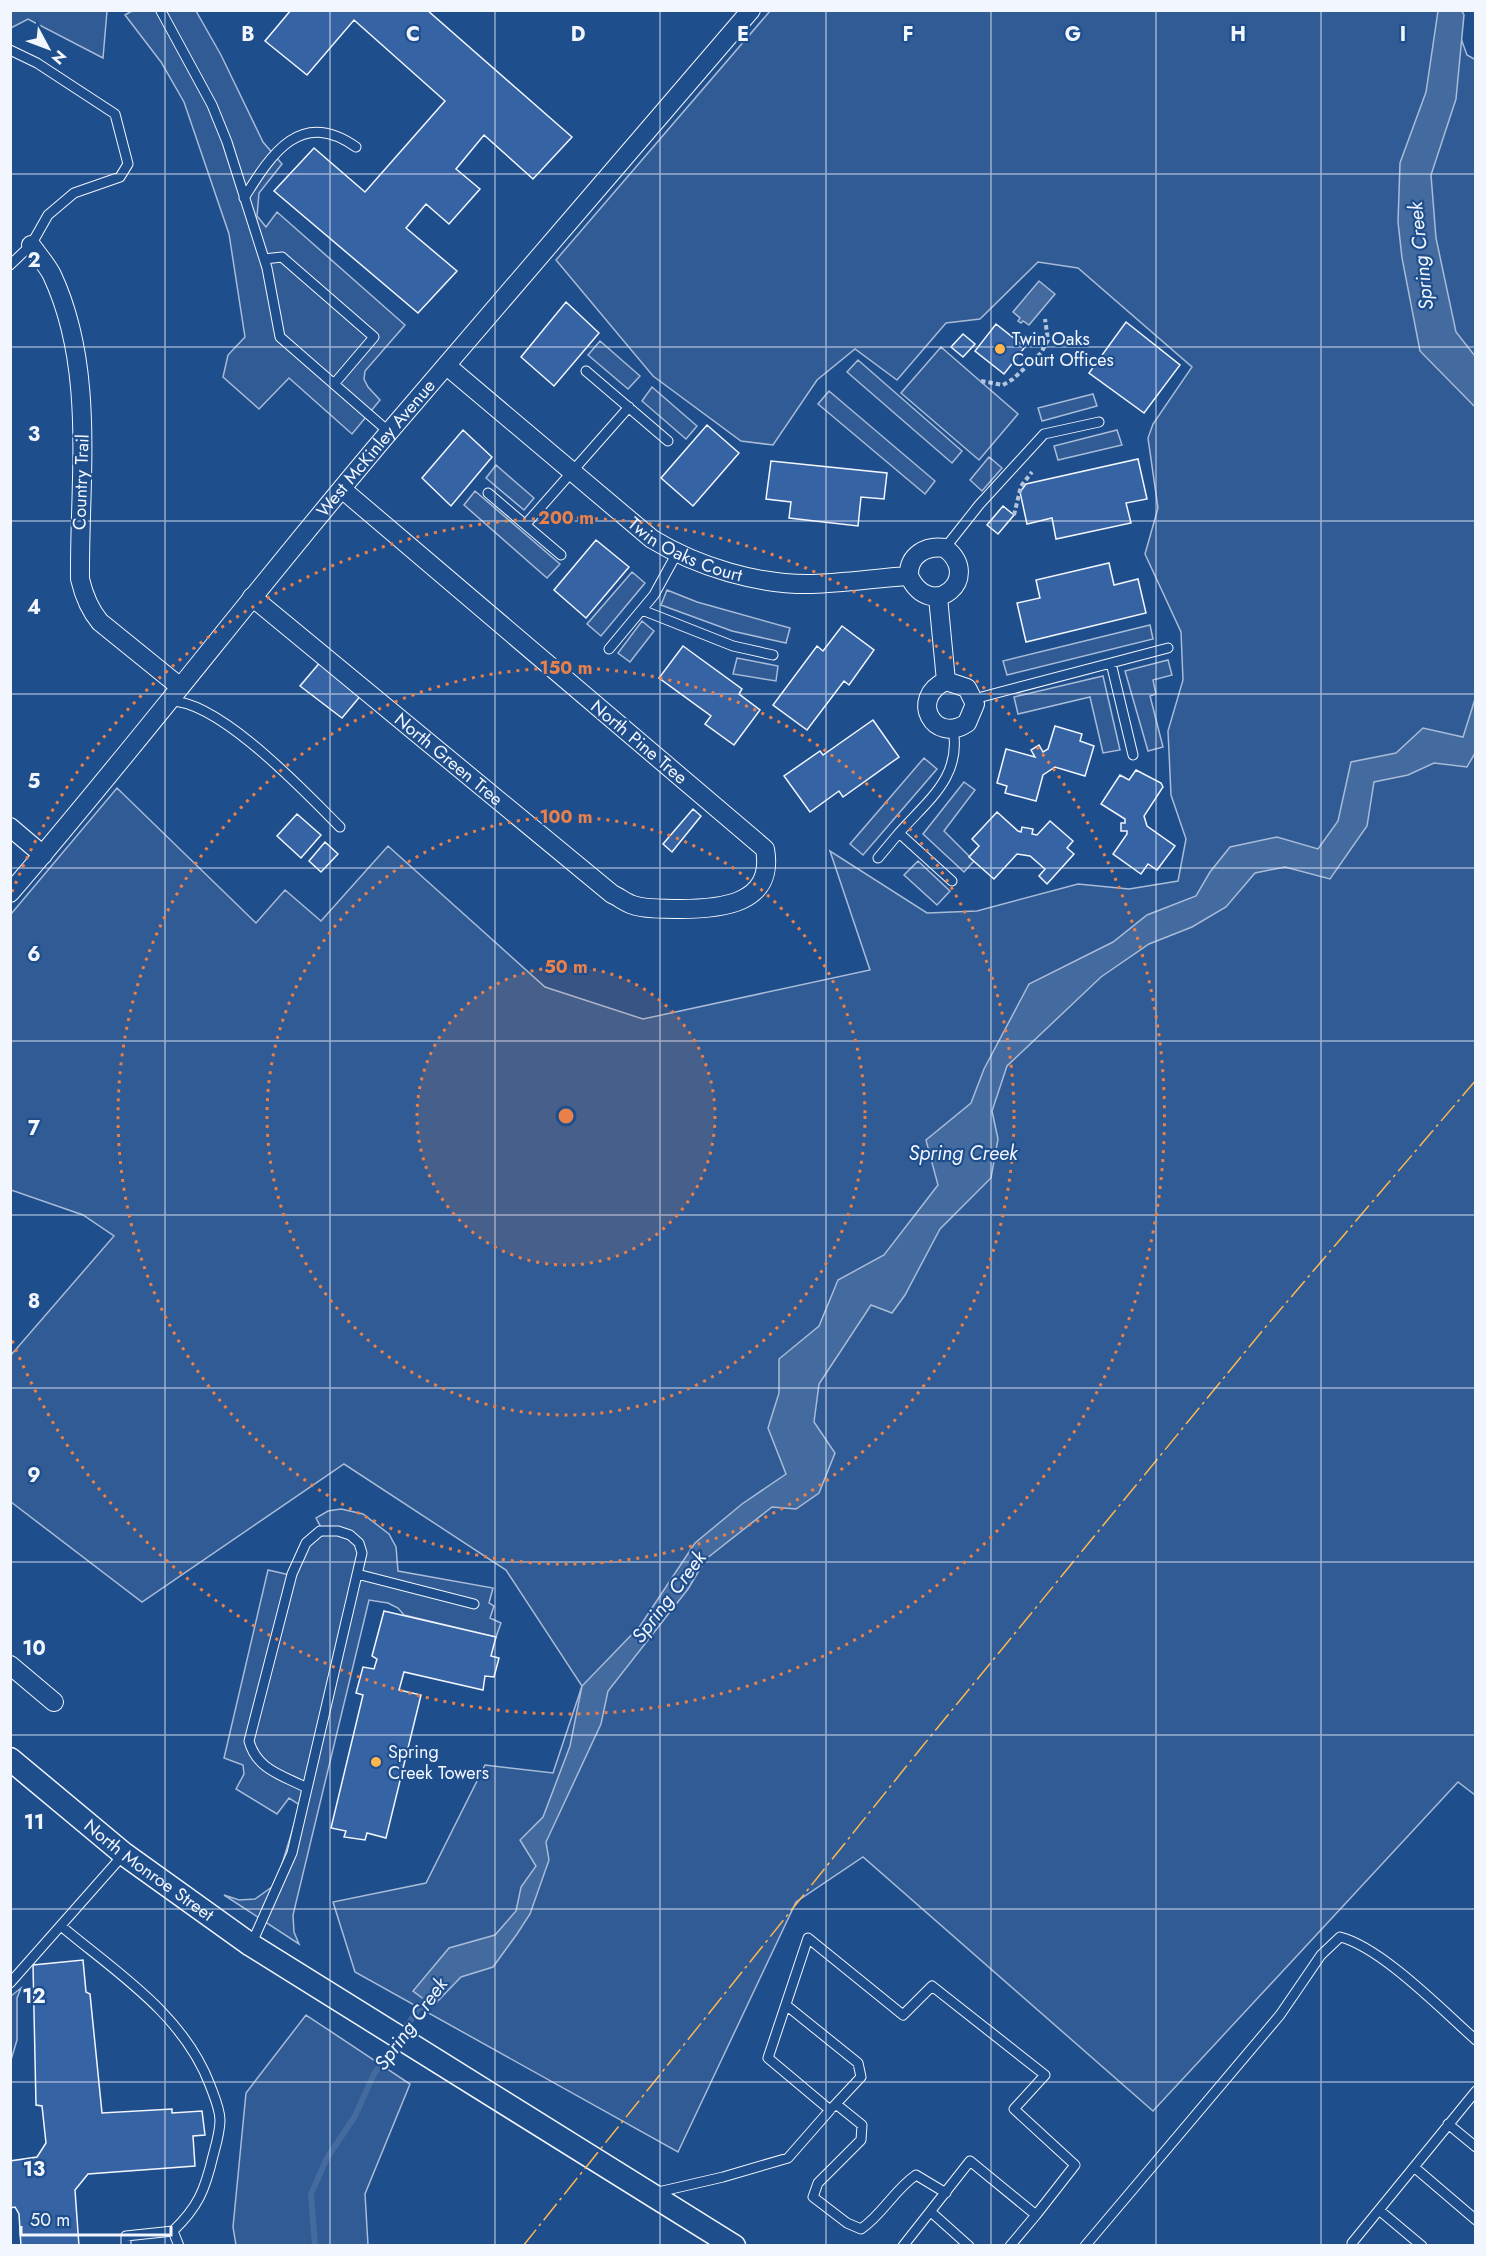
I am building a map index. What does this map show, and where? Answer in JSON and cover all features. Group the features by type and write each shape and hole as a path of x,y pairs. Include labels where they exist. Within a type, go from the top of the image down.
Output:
{"street":[{"name":"West McKinley Avenue","path":"10,893 108,779 179,686 389,432 751,10"},
{"name":"Country Trail","path":"31,245 52,274 67,321 81,384 83,426 80,579 83,594 90,610 100,622 179,686"},
{"name":"Twin Oaks Court","path":"447,366 652,539 677,553 750,577 788,582 826,583 909,576"},
{"name":"North Pine Tree","path":"342,489 765,849 767,864 764,876 755,890"},
{"path":"929,547 945,548 957,559 960,575 952,589 938,597 921,593 909,576 910,565 922,550 929,547"},
{"name":"North Green Tree","path":"252,597 612,894 633,905 710,909 739,903 755,890"},
{"path":"938,597 946,681"},
{"path":"946,681 968,688 974,699 972,717 960,727 953,729 938,725 928,713 927,705 932,690 946,681"},
{"path":"10,827 43,855"},
{"path":"10,1665 54,1702"},
{"name":"North Monroe Street","path":"10,1759 124,1854 251,1945 441,2061 734,2246"}],"lane":[{"path":"161,11 212,105 227,142 264,259 280,337 389,432"},
{"path":"10,50 37,63 115,114 128,164 120,177 74,193 48,215 31,245 10,265"},
{"path":"244,198 260,171 297,136 317,130 339,135 356,147"},
{"path":"264,259 282,257 374,337 334,384"},
{"path":"586,371 668,441"},
{"path":"526,524 629,407"},
{"path":"945,548 979,505 1044,434 1099,422"},
{"path":"489,493 561,555"},
{"path":"609,649 654,595 677,553"},
{"path":"642,610 733,646 773,655"},
{"path":"974,699 1168,648"},
{"path":"1111,663 1133,755"},
{"path":"167,701 182,700 198,705 231,727 305,792 340,827"},
{"path":"878,858 943,784 951,770 957,747 953,729"},
{"path":"899,833 952,881"},
{"path":"251,1945 292,1853 362,1553 359,1543 350,1535 338,1531 320,1531 306,1543 292,1574 249,1741 254,1756 261,1762 307,1788"},
{"path":"357,1574 474,1604"},
{"path":"10,1983 124,1854"},
{"path":"61,1926 156,2004 170,2019 191,2047 216,2101 220,2119 204,2193 195,2208 173,2231 126,2236 126,2246"},
{"path":"1085,2246 1280,2015 1321,1955 1340,1937 1354,1941 1393,1969 1476,2040"},
{"path":"946,2193 916,2175 906,2182 877,2218 861,2229 823,2206 813,2197 818,2183 861,2139 862,2125 833,2107 768,2058 808,1938 903,2015 932,1986 1045,2075 1014,2109 1075,2165 1010,2246"},
{"path":"652,2194 788,2158 861,2077 858,2063 786,2005"},
{"path":"1352,2245 1476,2091"},
{"path":"1449,2124 1476,2147"},
{"path":"903,2246 970,2161 1036,2215"},
{"path":"1414,2167 1476,2220"},
{"path":"1379,2210 1422,2246"},
{"path":"931,2212 969,2246"},
{"path":"173,2231 179,2246"}],"path":[{"path":"981,381 1003,385 1013,379 1041,353 1048,340 1045,319"},
{"path":"1014,515 1021,486 1032,472"}],"shaded area":[{"path":"11,10 107,11 103,58 28,19 11,28"},
{"path":"132,11 196,11 221,55 263,142 282,164 259,193 257,216 266,227 277,212 405,325 365,371 364,379 368,387 380,400 352,434 289,378 259,409 223,377 228,355 245,337 229,234 184,102 161,62 125,15"},
{"path":"770,11 1451,11 1467,55 1476,60 1475,1795 1458,1782 1153,2111 863,1857 796,1902 678,2152 355,1972 333,1902 426,1883 485,1765 553,1773 582,1686 506,1570 344,1464 142,1602 11,1502 11,1355 114,1236 83,1215 11,1190 11,914 117,788 256,923 285,890 321,921 388,846 545,987 643,1019 870,970 830,851 927,913 977,911 1078,884 1129,889 1178,881 1186,839 1171,795 1168,731 1183,680 1181,632 1145,554 1158,508 1148,438 1153,424 1192,367 1078,268 1038,262 980,319 946,323 897,380 855,349 817,380 773,445 741,441 653,376 556,260"},
{"path":"600,341 640,376 628,389 588,355"},
{"path":"941,347 1018,414 979,460 901,393"},
{"path":"858,360 962,451 952,463 847,372"},
{"path":"652,387 697,426 686,439 642,401"},
{"path":"829,391 935,481 925,494 818,404"},
{"path":"1093,394 1097,406 1042,421 1038,408"},
{"path":"1117,430 1122,445 1058,460 1054,446"},
{"path":"989,457 1002,468 982,491 970,480"},
{"path":"496,465 534,498 524,510 486,478"},
{"path":"475,491 560,564 547,578 464,505"},
{"path":"632,572 645,583 601,636 587,624"},
{"path":"667,590 697,602 790,628 786,643 732,631 661,605"},
{"path":"642,621 654,631 630,662 618,653"},
{"path":"1150,625 1153,639 1007,675 1003,661"},
{"path":"737,658 778,666 776,681 733,674"},
{"path":"1168,660 1172,675 1153,680 1156,694 1150,696 1163,747 1148,751 1125,671"},
{"path":"1103,676 1120,750 1103,753 1090,697 1018,714 1014,697"},
{"path":"924,758 937,769 863,855 850,844"},
{"path":"964,782 975,790 944,831 974,861 964,872 923,834"},
{"path":"918,861 950,891 937,905 904,875"},
{"path":"341,1509 363,1514 389,1534 396,1547 398,1571 493,1588 489,1603 494,1606 490,1618 501,1623 496,1637 404,1615 398,1608 388,1603 369,1600 293,1915 294,1932 299,1944 224,1895 239,1900 255,1899 276,1884 300,1805 289,1798 277,1814 236,1789 244,1774 243,1765 224,1758 268,1570 294,1576 307,1548 316,1537 325,1535 316,1518 328,1511"},
{"path":"21,1988 17,1998 17,2040 11,2060 11,1996"},
{"path":"306,2015 410,2084 365,2194 368,2245 236,2245 233,2227 246,2093"}],"water":[{"name":"Spring Creek","path":"1438,11 1462,11 1464,15 1456,99 1431,175 1436,238 1456,332 1475,356 1475,407 1420,351 1402,258 1398,222 1400,163 1426,92"},
{"path":"1039,281 1055,294 1029,325 1023,321 1021,323 1018,321 1020,318 1013,312"},
{"name":"Spring Creek","path":"1475,699 1475,753 1467,767 1434,763 1408,775 1374,782 1367,826 1330,879 1285,867 1255,873 1226,907 1192,927 1149,944 1101,977 1007,1066 992,1111 998,1139 991,1178 940,1229 905,1295 892,1313 871,1305 819,1384 814,1422 835,1453 819,1493 796,1509 772,1507 706,1559 688,1589 608,1691 601,1724 546,1842 549,1860 530,1914 493,1967 461,1977 433,2006 413,1991 449,1948 495,1935 516,1911 521,1887 536,1866 520,1840 543,1817 570,1746 582,1686 640,1626 695,1543 742,1504 786,1474 768,1428 779,1393 779,1359 819,1326 838,1280 884,1255 938,1185 926,1140 971,1103 984,1069 1029,984 1113,942 1147,915 1196,896 1210,872 1230,847 1277,837 1318,849 1338,821 1351,762 1396,753 1423,728 1463,737"}],"building":[{"path":"291,10 427,10 572,137 533,179 484,135 456,169 480,189 449,224 426,204 406,228 457,271 418,313 274,191 314,148 365,192 445,101 354,20 307,75 265,41"},
{"path":"566,302 599,333 554,386 521,357"},
{"path":"1126,322 1180,365 1144,413 1089,373"},
{"name":"Twin Oaks Court Offices","path":"996,324 1025,347 1004,374 975,351"},
{"path":"963,334 975,344 963,357 951,347"},
{"path":"707,425 739,453 693,506 661,478"},
{"path":"463,430 492,457 451,506 422,478"},
{"path":"1138,459 1147,499 1126,503 1131,523 1056,539 1052,518 1027,524 1020,492 1026,484"},
{"path":"771,461 887,473 884,499 861,497 858,526 789,518 791,502 766,499"},
{"path":"1003,506 1014,515 998,534 987,525"},
{"path":"596,540 629,567 586,618 554,590"},
{"path":"1109,563 1114,585 1138,579 1146,613 1026,642 1017,603 1040,598 1036,580"},
{"path":"842,626 874,650 849,685 844,681 807,730 773,705 817,646 823,651"},
{"path":"683,646 742,689 739,694 760,710 734,745 705,724 711,716 659,678"},
{"path":"322,660 362,694 342,718 300,686"},
{"path":"873,720 899,757 843,797 839,791 810,812 784,776 820,751 823,755"},
{"path":"1055,726 1082,734 1080,741 1094,746 1085,776 1055,767 1043,775 1036,801 1005,793 1007,786 997,783 1006,749 1035,757 1031,750 1039,745 1043,752 1048,749"},
{"path":"1136,770 1161,783 1163,787 1144,816 1147,826 1175,846 1157,870 1148,864 1141,874 1113,854 1127,834 1127,831 1121,831 1121,823 1125,823 1125,819 1101,804 1120,775 1129,780"},
{"path":"693,809 701,816 672,852 663,844"},
{"path":"997,812 1018,831 1021,832 1022,827 1033,829 1032,834 1037,835 1050,821 1073,841 1067,848 1074,854 1047,884 1039,876 1045,869 1030,856 1017,854 994,879 969,857 979,846 972,839"},
{"path":"297,814 321,835 301,858 277,836"},
{"path":"325,842 338,854 321,872 309,861"},
{"name":"Spring Creek Towers","path":"384,1611 496,1637 491,1656 499,1658 494,1677 485,1676 483,1690 404,1672 399,1690 421,1695 386,1838 367,1833 365,1840 344,1837 346,1831 331,1828 363,1695 356,1693 363,1667 374,1669 377,1659 372,1656"},
{"path":"83,1960 86,1992 90,1994 102,2113 172,2109 172,2113 202,2111 205,2135 193,2136 195,2166 88,2174 75,2190 79,2246 21,2246 19,2214 15,2207 10,2208 10,2161 37,2157 46,2143 42,2106 36,2105 33,1965"}],"waterway":[{"name":"Spring Creek","path":"402,2033 429,1994"},
{"name":"Spring Creek","path":"315,2246 311,2194 327,2158 355,2116 374,2074 397,2041"}],"power":[{"path":"523,2246 921,1748 1263,1330 1476,1080"}],"place":[{"name":"Twin Oaks Court Offices","path":"1000,349"},
{"name":"Spring Creek Towers","path":"376,1762"}]}
